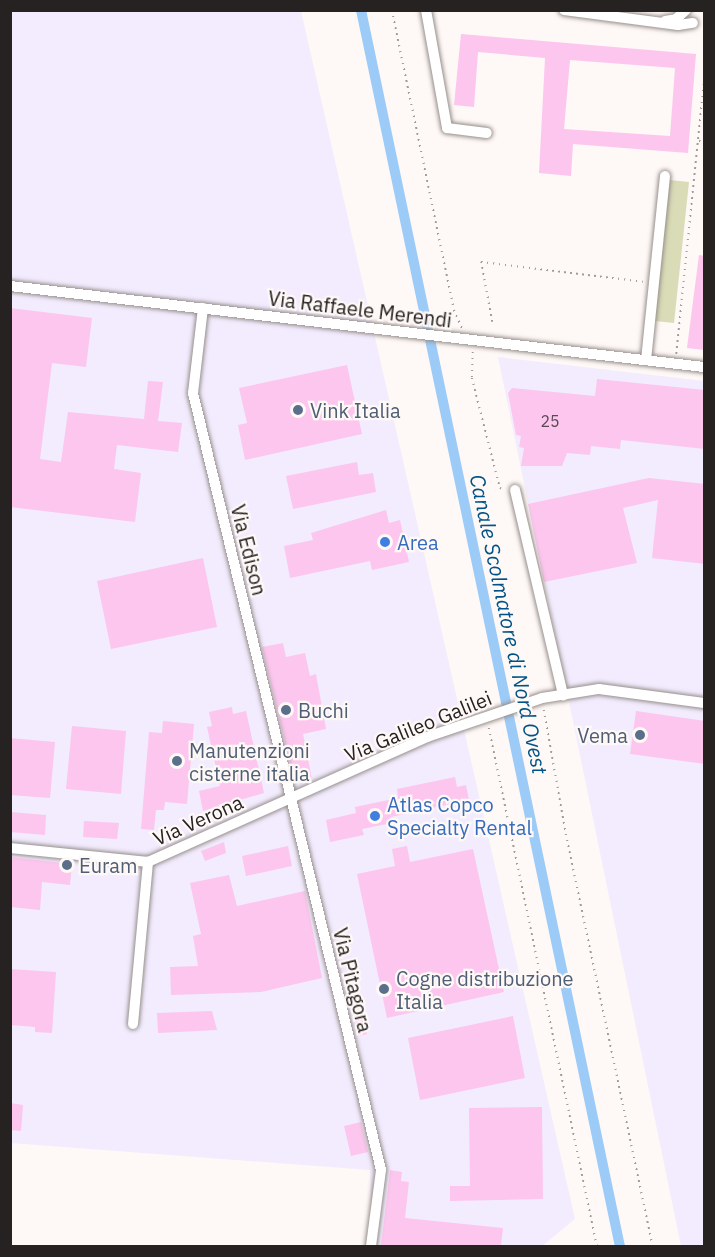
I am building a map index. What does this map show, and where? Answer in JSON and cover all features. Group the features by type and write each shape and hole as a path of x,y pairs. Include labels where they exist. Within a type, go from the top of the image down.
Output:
{"street":[{"path":"426,10 447,128 487,133"},
{"path":"564,10 662,22 693,23 705,27"},
{"path":"662,22 676,19 687,10 693,23"},
{"path":"646,360 664,176"},
{"name":"Via Raffaele Merendi","path":"10,285 464,341 705,367"},
{"name":"Via Edison","path":"203,308 193,393 291,799"},
{"path":"515,490 562,695"},
{"name":"Via Galileo Galilei","path":"291,799 427,737 538,699 599,689 705,703"},
{"name":"Via Verona","path":"10,848 148,862 291,799"},
{"name":"Via Pitagora","path":"291,799 381,1170 371,1246"},
{"path":"133,1024 148,862"}],"path":[{"path":"392,10 454,310 464,341 475,357 472,378 500,488 515,490"},
{"path":"675,364 705,77"},
{"path":"698,141 705,142"},
{"path":"492,322 482,262 654,283"},
{"path":"538,699 653,1246"},
{"path":"490,716 597,1246"}],"shaded area":[{"path":"10,11 301,11 575,1219 542,1246 372,1246 370,1170 11,1143"},
{"path":"498,357 704,381 704,1246 681,1246"}],"green space":[{"path":"670,180 689,182 674,323 655,321"}],"building":[{"path":"461,34 696,54 688,153 573,144 571,176 539,173 545,58 478,52 474,107 454,105","holes":["570,60 675,68 670,136 564,129"]},
{"path":"699,255 705,256 705,350 687,348"},
{"path":"10,308 92,318 86,367 52,363 40,459 61,462 68,412 144,419 148,381 163,382 158,421 182,423 178,452 117,445 114,469 141,473 135,522 10,507"},
{"path":"347,365 362,434 245,460 238,425 247,423 239,388"},
{"path":"597,379 705,390 705,449 621,440 620,449 591,446 590,455 567,453 562,466 521,466 524,448 519,447 521,436 516,435 508,393 512,388 595,396"},
{"path":"357,462 359,475 373,473 376,492 293,509 286,476"},
{"path":"649,478 705,484 705,564 652,558 658,500 623,508 637,563 544,582 528,504"},
{"path":"386,510 389,523 400,520 409,562 372,570 370,561 290,578 284,546 313,540 311,533"},
{"path":"203,558 217,627 111,649 97,581"},
{"path":"283,643 286,657 305,653 310,676 316,674 326,729 303,734 312,779 295,783 262,647"},
{"path":"232,707 233,714 246,711 264,793 203,811 199,791 220,786 207,727 212,726 209,712"},
{"path":"636,711 705,721 705,764 630,754"},
{"path":"163,721 194,724 187,804 165,802 164,810 156,810 154,830 141,829 149,732 162,733"},
{"path":"72,726 126,731 121,794 66,789"},
{"path":"10,738 55,742 50,798 10,795"},
{"path":"455,777 457,787 466,785 469,800 391,817 392,823 362,829 364,835 330,842 326,820 356,813 355,807 398,798 397,789"},
{"path":"10,812 46,815 45,835 10,832"},
{"path":"84,821 119,823 117,839 83,837"},
{"path":"224,842 226,853 205,861 201,851"},
{"path":"288,846 292,866 246,876 242,856"},
{"path":"407,846 410,862 473,849 504,992 387,1018 357,874 395,866 392,849"},
{"path":"10,857 72,864 70,885 42,882 40,910 10,907"},
{"path":"229,875 237,906 305,891 322,978 261,992 171,995 170,967 198,966 193,936 201,934 190,883"},
{"path":"10,969 56,972 52,1033 35,1032 35,1027 10,1025"},
{"path":"212,1011 217,1030 158,1033 157,1013"},
{"path":"513,1016 525,1078 420,1100 408,1038"},
{"path":"364,1017 367,1034 358,1036 355,1019"},
{"path":"10,1103 23,1105 21,1131 10,1130"},
{"path":"542,1107 543,1199 450,1201 450,1186 470,1186 469,1108"},
{"path":"361,1122 368,1152 351,1156 344,1126"},
{"path":"390,1170 402,1172 401,1181 409,1182 405,1218 503,1228 501,1246 381,1246"}],"waterway":[{"name":"Canale Scolmatore di Nord Ovest","path":"361,10 620,1246"}],"place":[{"name":"Vink Italia","path":"298,410"},
{"name":"Area","path":"385,542"},
{"name":"Buchi","path":"286,710"},
{"name":"Vema","path":"640,735"},
{"name":"Manutenzioni cisterne italia","path":"177,761"},
{"name":"Atlas Copco Specialty Rental","path":"375,816"},
{"name":"Euram","path":"67,865"},
{"name":"Cogne distribuzione Italia","path":"384,989"}]}
